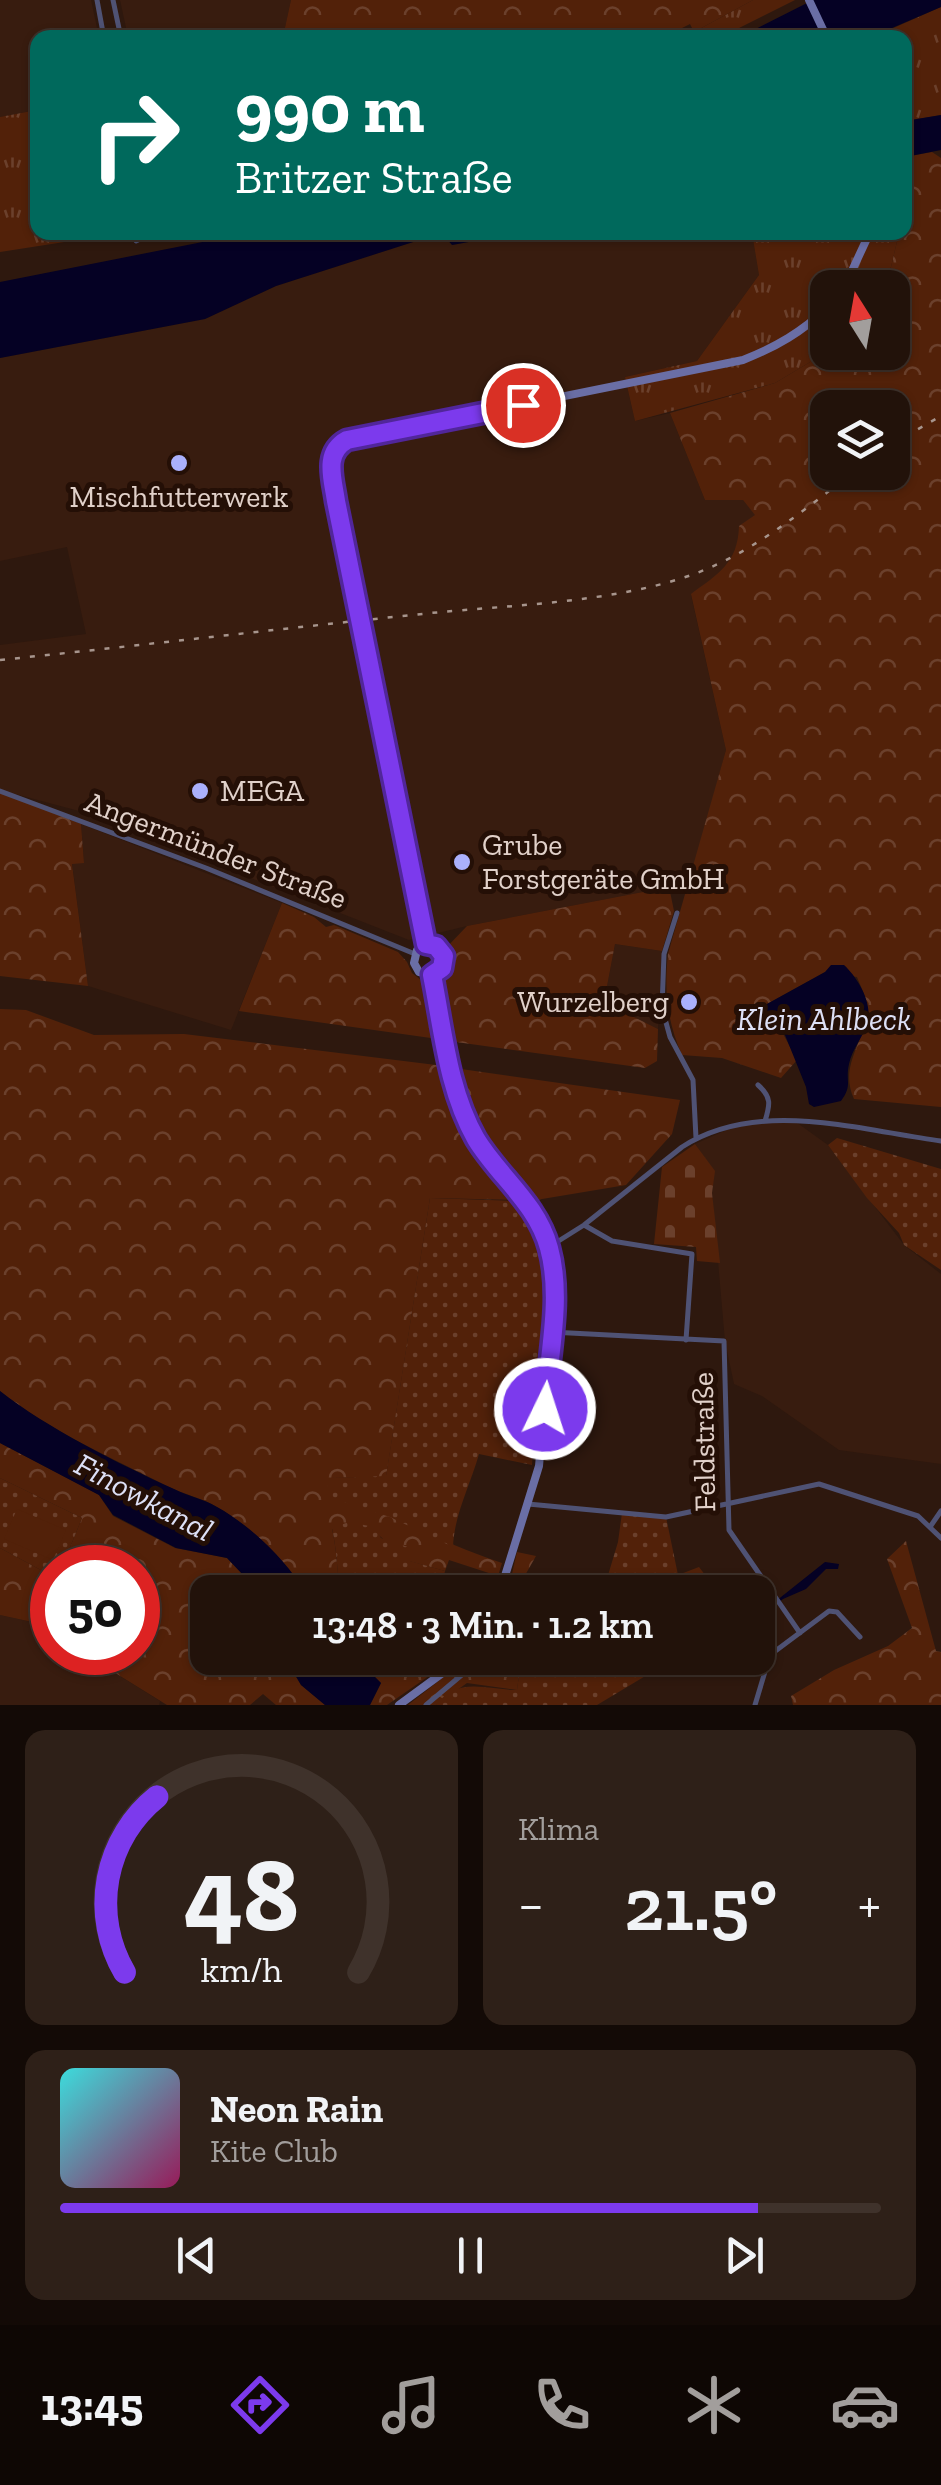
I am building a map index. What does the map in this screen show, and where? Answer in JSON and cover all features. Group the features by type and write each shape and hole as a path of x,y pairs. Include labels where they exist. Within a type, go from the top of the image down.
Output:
{"main road":[{"path":"810,0 823,30"},
{"path":"852,270 866,240"},
{"path":"426,944 336,501 333,452 338,445 357,438 743,360 779,346 810,325"},
{"path":"426,944 436,946 444,956 442,968 432,975 419,972 414,963 415,954 426,944"},
{"path":"432,975 464,1114 479,1144 527,1203 549,1247 555,1287 539,1466 505,1575"},
{"path":"399,1705 440,1675"}],"street":[{"path":"97,0 103,30"},
{"path":"113,0 119,30"},
{"path":"136,242 140,240"},
{"name":"Angermünder Straße","path":"0,791 206,868 415,954"},
{"path":"677,913 664,954 662,1008 670,1037 693,1080 696,1138"},
{"path":"758,1085 767,1093 770,1104 765,1121"},
{"path":"549,1247 584,1225 696,1138 733,1125 792,1120 941,1141"},
{"path":"584,1225 604,1239 692,1254 686,1340"},
{"name":"Feldstraße","path":"552,1332 724,1341 728,1530 800,1632"},
{"path":"528,1504 666,1517 818,1484 918,1516 941,1538"},
{"path":"930,1527 941,1511"},
{"path":"755,1705 770,1655 832,1610 860,1637"},
{"path":"426,1705 462,1675"}],"shaded area":[{"path":"0,0 91,0 97,30 30,30 30,111 0,117"},
{"path":"120,0 291,0 285,30 126,30"},
{"path":"419,240 448,240 453,245 478,240 753,240 759,275 697,361 625,377 635,421 670,413 705,500 743,500 756,515 739,540 728,567 691,595 726,750 690,883 409,940 83,812 0,790 0,645 86,634 67,547 0,561 0,358 205,319 276,286"},
{"path":"81,824 282,903 231,1030 88,986 72,863 84,862"},
{"path":"615,944 662,951 658,1029 604,1002"},
{"path":"796,1122 828,1145 904,1245 941,1274 941,1464 839,1450 762,1396 734,1384 725,1341 712,1193 714,1171 695,1144 740,1124"},
{"path":"0,1615 30,1621 30,1675 118,1675 160,1701 159,1705 0,1705"}],"green space":[{"path":"291,0 753,0 698,30 690,24 678,30 285,30"},
{"path":"753,0 795,0 735,30 698,30"},
{"path":"941,7 941,115 912,120 912,30 889,30"},
{"path":"30,111 30,240 77,240 0,252 0,117"},
{"path":"932,152 941,158 941,1107 854,1099 849,1075 867,1007 857,977 825,972 767,1004 797,1060 781,1078 722,1058 682,1055 667,993 668,954 726,750 691,594 725,566 735,549 739,526 755,515 743,500 705,500 670,413 775,383 810,362 810,370 910,370 910,270 889,270 897,240 912,240 912,156"},
{"path":"753,240 897,240 889,270 810,270 810,362 775,383 635,421 625,377 697,361 759,275"},
{"path":"0,791 81,824 84,863 72,864 88,986 0,976"},
{"path":"669,887 674,911 662,951 615,944 604,1002 658,1029 657,1061 645,1068 449,1041 439,980 447,958 446,948 467,926"},
{"path":"282,903 314,917 326,927 334,925 398,952 412,973 425,983 438,1039 239,1011"},
{"path":"0,1009 26,1010 94,1035 184,1034 444,1066 463,1131 473,1149 518,1200 430,1198 386,1477 331,1478 414,1526 502,1563 498,1575 449,1560 445,1571 409,1561 375,1532 332,1529 338,1575 293,1575 278,1556 229,1515 81,1443 0,1391"},
{"path":"454,1068 680,1100 672,1134 626,1185 530,1201 482,1142 464,1108"},
{"path":"837,1138 941,1169 941,1270 904,1245 899,1233 828,1145"},
{"path":"695,1144 715,1171 712,1193 720,1263 697,1261 696,1247 654,1244 662,1167"},
{"path":"430,1198 516,1201 538,1240 546,1272 532,1465 479,1454 459,1512 453,1547 390,1517 325,1496 330,1478 386,1476"},
{"path":"0,1443 99,1495 113,1516 175,1548 227,1558 243,1575 190,1575 190,1675 295,1675 325,1705 276,1705 263,1694 250,1705 167,1705 119,1675 160,1675 160,1545 71,1545 82,1518 0,1478"},
{"path":"0,1478 82,1518 71,1545 30,1545 30,1564 0,1548"},
{"path":"17,1509 66,1530 60,1545 30,1545 30,1550 4,1539"},
{"path":"622,1513 666,1517 678,1575 608,1575"},
{"path":"349,1522 374,1527 381,1538 411,1548 410,1561 445,1571 444,1575 338,1575 332,1528"},
{"path":"906,1541 936,1651 941,1652 941,1705 793,1705 791,1696 834,1670 888,1646 912,1628 887,1559"},
{"path":"0,1548 30,1564 30,1621 0,1615"},
{"path":"517,1552 536,1556 525,1575 512,1574"},
{"path":"699,1567 705,1575 678,1575"},
{"path":"373,1675 430,1675 387,1705 370,1705 381,1683"},
{"path":"446,1675 519,1675 517,1690 467,1683 436,1705 408,1705"},
{"path":"519,1675 647,1675 597,1705 436,1705 454,1690 463,1688 517,1690"}],"water":[{"path":"813,0 941,0 941,7 887,30 754,30"},
{"path":"941,115 941,150 912,156 912,120"},
{"path":"213,240 419,240 276,286 205,319 0,358 0,282"},
{"path":"448,240 480,240 452,245"},
{"name":"Klein Ahlbeck","path":"831,965 844,965 866,998 869,1013 851,1058 845,1095 841,1101 814,1107 809,1104 785,1035 771,1032 759,1018 767,1004"},
{"name":"Finowkanal","path":"0,1391 84,1445 212,1504 254,1533 293,1575 243,1575 227,1558 176,1548 113,1515 99,1495 0,1443"},
{"path":"825,1562 839,1564 838,1569 826,1569 806,1589 775,1605"},
{"path":"295,1675 373,1675 381,1683 370,1705 325,1705"}],"railway":[{"path":"910,434 941,416"},
{"path":"0,660 632,591 716,565 777,529 830,490"}],"place":[{"name":"Mischfutterwerk","path":"179,463"},
{"name":"MEGA","path":"200,791"},
{"name":"Grube Forstgeräte GmbH","path":"462,862"},
{"name":"Wurzelberg","path":"689,1002"}],"route":[{"path":"523,405 347,440 338,445 331,460 426,944 436,946 444,956 442,968 432,975 457,1094 479,1144 520,1192 549,1247 555,1287 545,1409"}]}
